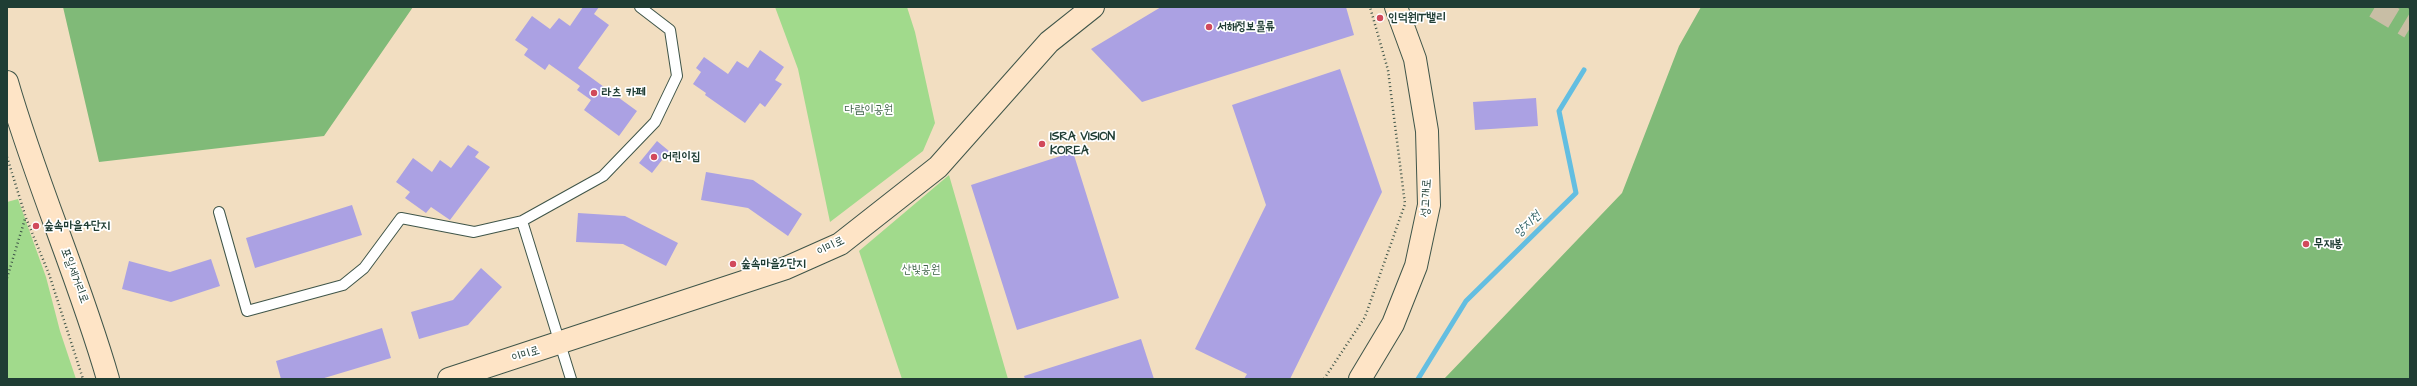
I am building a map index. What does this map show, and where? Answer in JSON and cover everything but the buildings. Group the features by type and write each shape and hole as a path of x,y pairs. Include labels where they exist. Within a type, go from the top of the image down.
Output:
{"street":[{"name":"이미로","path":"449,379 786,268 840,244 938,167 1049,42 1093,7"},
{"name":"성고개로","path":"1360,379 1393,324 1416,266 1429,205 1427,131 1415,59 1396,7"},
{"name":"포일세거리로","path":"8,86 50,212 84,300 108,379"}],"lane":[{"path":"219,212 247,311 343,285 364,268 401,218 474,232 522,221 603,176 655,122 677,76 670,30 640,7"},
{"path":"522,221 571,379"}],"path":[{"path":"1324,379 1365,317 1405,204 1388,70 1370,7"},
{"path":"7,157 26,218 49,274 83,379"},
{"path":"7,278 26,218"}],"green space":[{"path":"63,7 413,7 324,136 99,162"},
{"name":"다람이공원","path":"775,7 907,7 915,32 935,123 923,151 830,222 798,69"},
{"path":"1701,7 2410,7 2410,379 1444,379 1622,193 1679,46"},
{"name":"산빛공원","path":"949,175 1008,379 902,379 859,251"},
{"path":"18,199 46,277 60,331 76,379 7,379 7,202"}],"waterway":[{"name":"양지천","path":"1418,379 1466,301 1576,193 1559,111 1584,70"}],"tunnel":[{"path":"2375,7 2410,28"}],"place":[{"name":"인덕원IT밸리","path":"1380,18"},
{"name":"서해정보물류","path":"1209,27"},
{"name":"라츠 카페","path":"594,93"},
{"name":"ISRA VISION KOREA","path":"1042,144"},
{"name":"어린이집","path":"654,157"},
{"name":"숲속마을4단지","path":"36,226"},
{"name":"무재봉","path":"2306,244"},
{"name":"숲속마을2단지","path":"733,264"}]}
